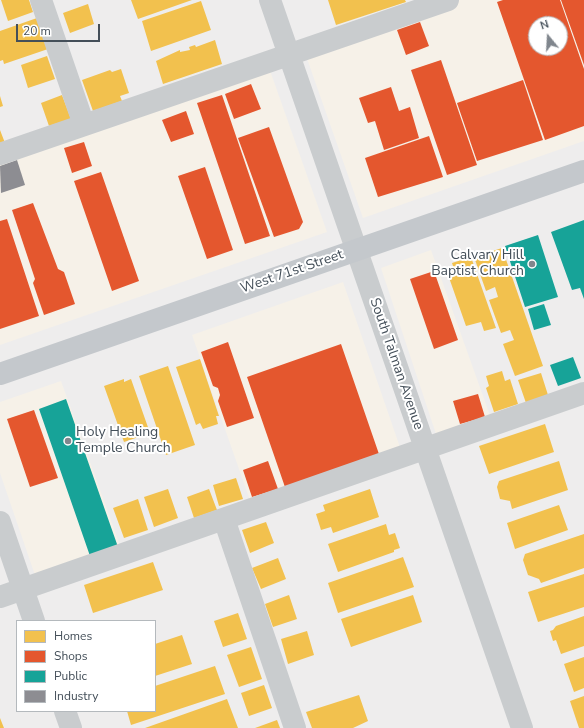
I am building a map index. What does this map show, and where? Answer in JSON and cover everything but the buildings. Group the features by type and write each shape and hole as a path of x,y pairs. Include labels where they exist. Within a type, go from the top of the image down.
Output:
{"main road":[{"name":"West 71st Street","path":"0,374 584,171"}],"street":[{"path":"41,0 84,125"},
{"name":"South Talman Avenue","path":"270,0 522,728"},
{"path":"0,154 448,0"},
{"path":"0,597 584,393"},
{"path":"224,519 295,728"},
{"path":"0,522 34,620"},
{"path":"65,712 71,728"}],"shaded area":[{"path":"448,0 584,0 584,141 363,218 304,50"},
{"path":"267,62 327,232 0,345 0,154"},
{"path":"431,250 493,424 439,443 381,268"},
{"path":"343,282 403,456 253,509 192,335"},
{"path":"61,381 123,554 38,584 0,473 0,402"}],"place":[{"name":"Calvary Hill Baptist Church","path":"532,264"},
{"name":"Holy Healing Temple Church","path":"68,441"}]}
